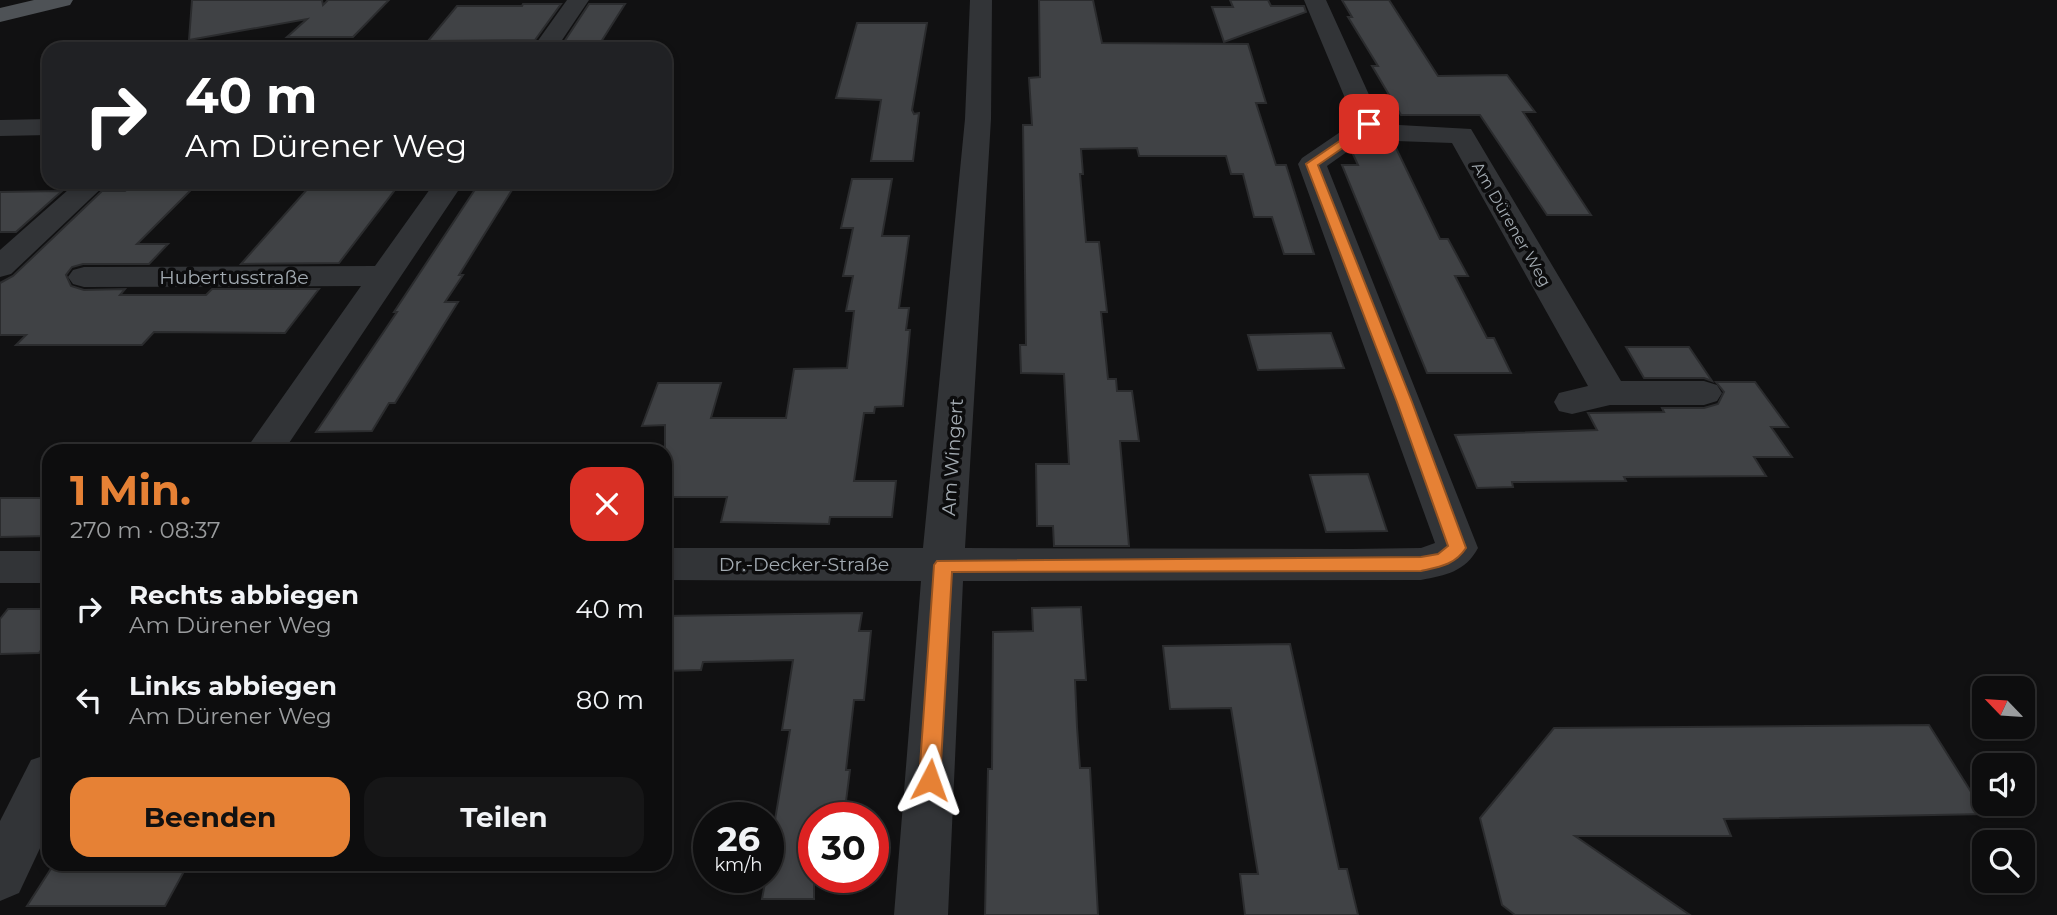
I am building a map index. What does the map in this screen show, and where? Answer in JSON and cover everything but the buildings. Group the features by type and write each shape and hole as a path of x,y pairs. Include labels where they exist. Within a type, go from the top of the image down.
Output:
{"main road":[{"path":"0,15 62,0"}],"street":[{"path":"549,42 578,0"},
{"name":"Am Wingert","path":"921,915 943,565 978,119 982,0"},
{"path":"943,565 1421,564 1443,560 1457,548 1312,164 1369,124 1315,0"},
{"name":"Am Dürener Weg","path":"1369,124 1396,133 1461,135 1610,393"},
{"path":"0,128 42,127"},
{"path":"0,267 86,189"},
{"path":"268,444 445,189"},
{"name":"Hubertusstraße","path":"84,277 384,276"},
{"path":"1572,402 1610,393 1704,393"},
{"name":"Dr.-Decker-Straße","path":"672,564 943,565"},
{"path":"0,567 42,567"},
{"path":"0,875 42,790"}],"route":[{"path":"930,780 943,565 1421,564 1443,560 1457,548 1312,164 1369,124"}]}
